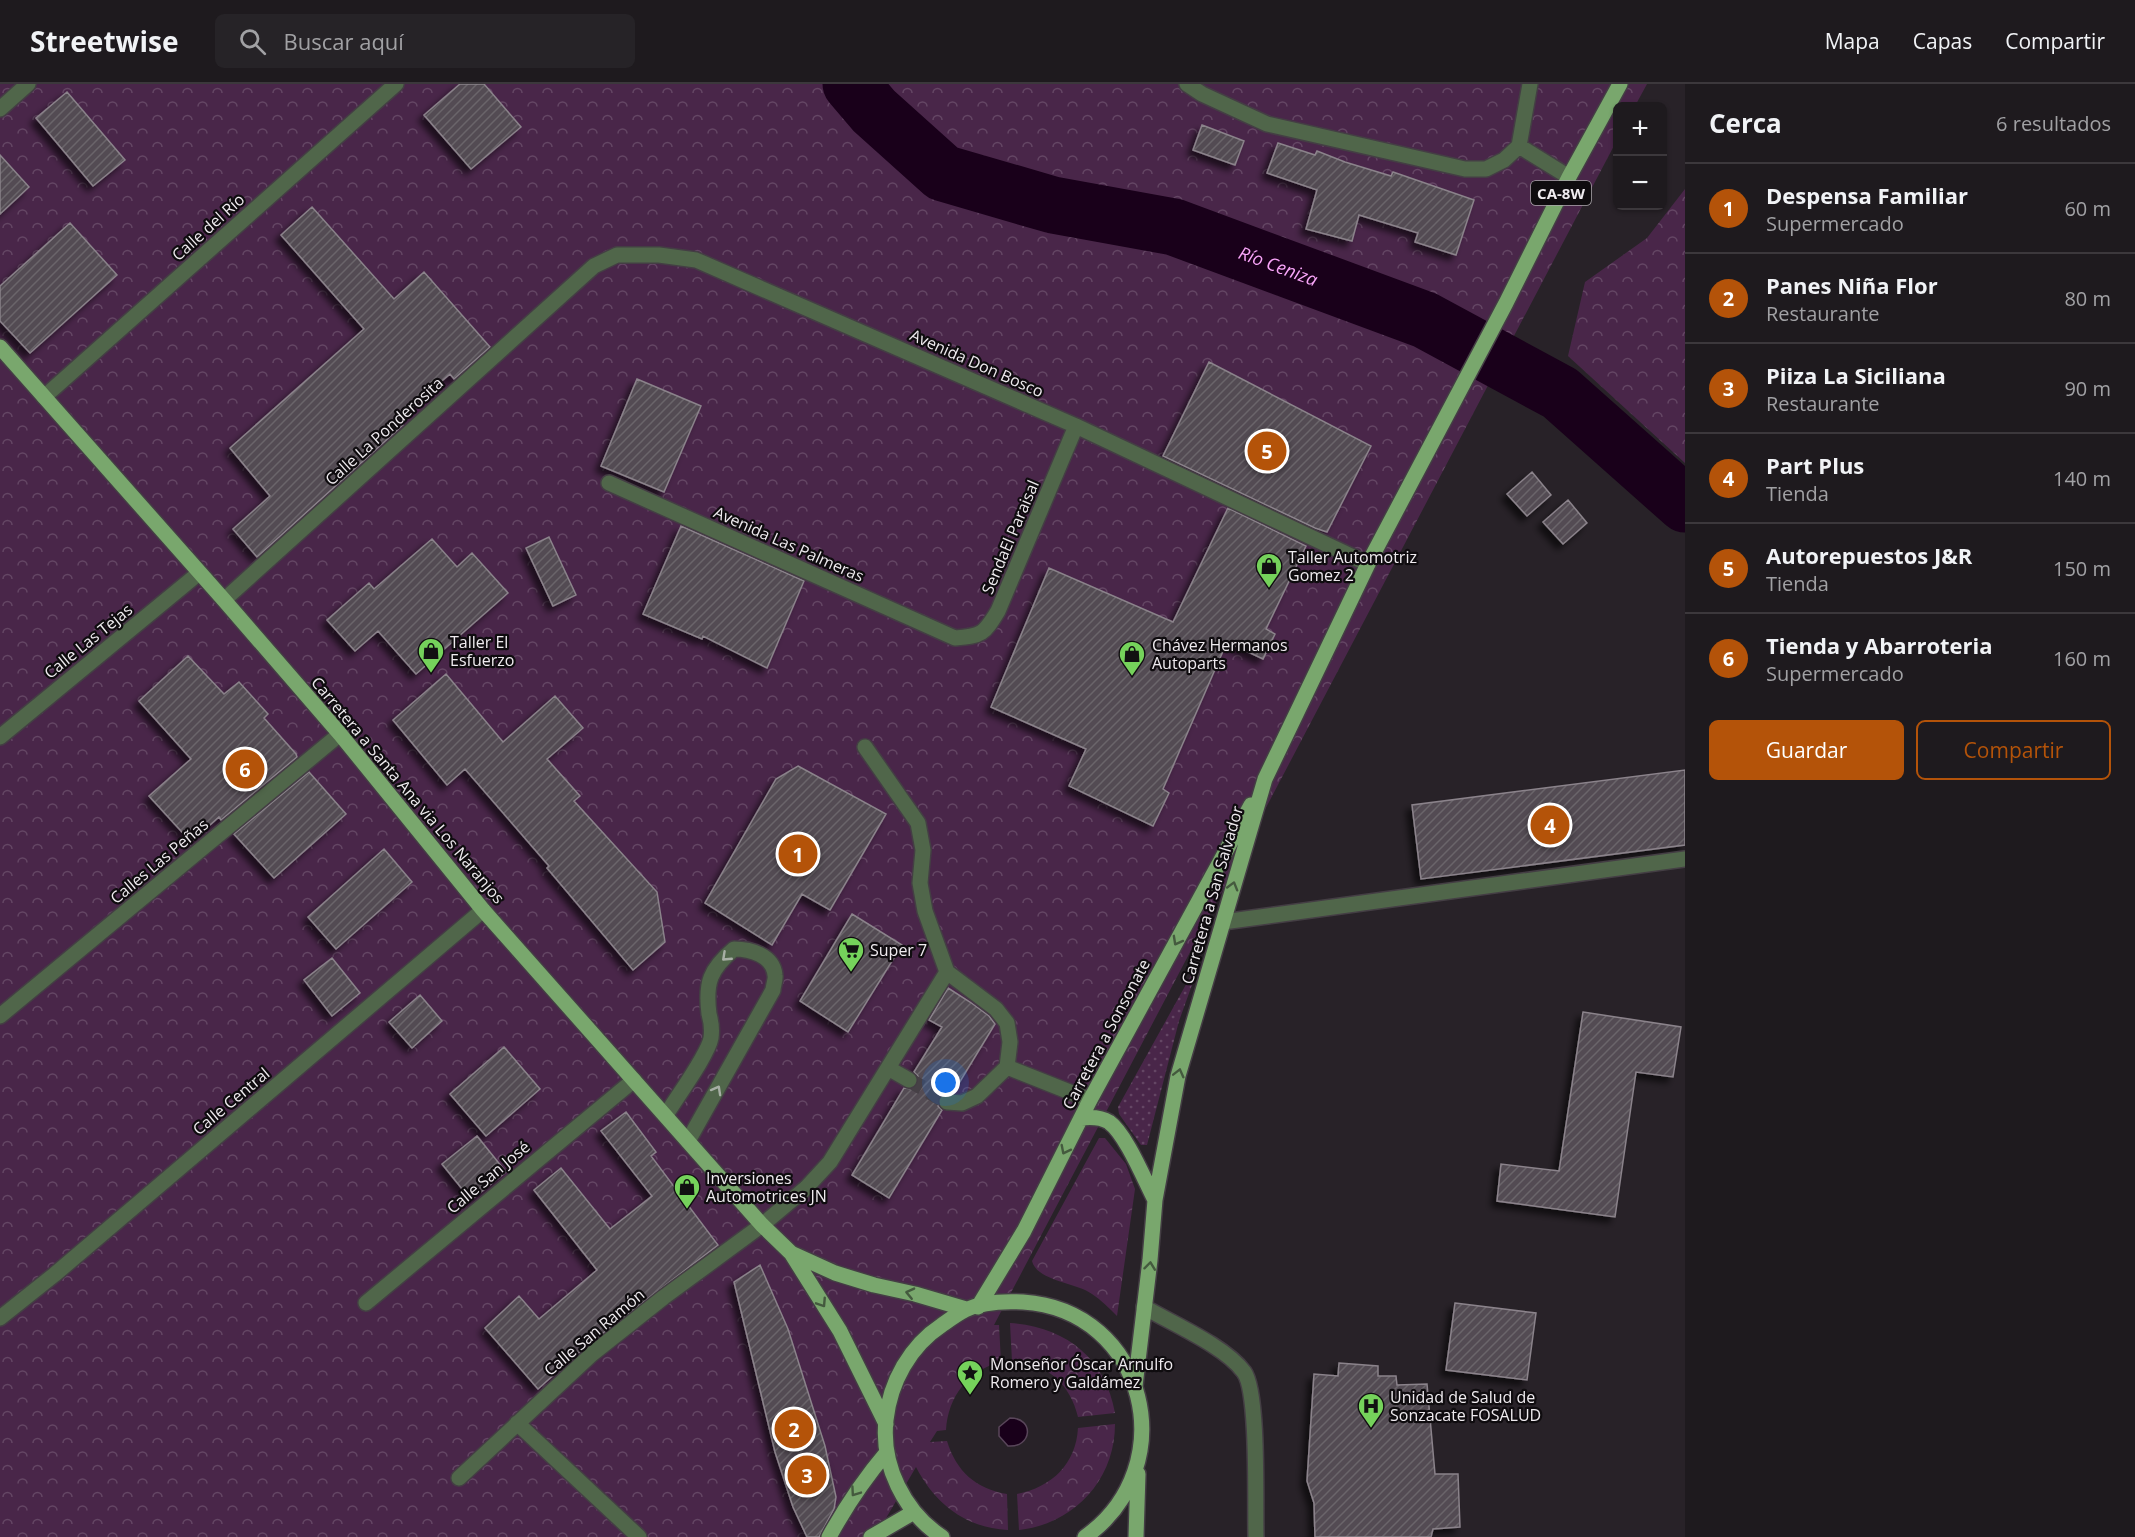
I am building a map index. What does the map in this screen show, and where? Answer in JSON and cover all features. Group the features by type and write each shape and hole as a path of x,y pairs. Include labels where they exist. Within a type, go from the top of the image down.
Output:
{"main road":[{"name":"CA-8W","path":"1569,177 1620,84"},
{"name":"Carretera a San Salvador","path":"1135,1386 1155,1200 1178,1076 1265,779 1368,564 1506,303 1569,177"},
{"name":"Carretera a Santa Ana via Los Naranjos","path":"0,347 340,734 483,910 762,1225 790,1253"},
{"name":"Carretera a Sonsonate","path":"972,1308 1024,1231 1090,1100 1265,779"},
{"path":"1081,1118 1093,1117 1109,1122 1124,1140 1155,1200"},
{"path":"790,1253 835,1273 874,1285 972,1308"},
{"path":"790,1253 840,1330 886,1424"},
{"path":"942,1537 927,1531 894,1478 887,1452 886,1424 892,1392 905,1363 926,1337 972,1308 1003,1302 1029,1303 1054,1308 1078,1318 1108,1342 1124,1363 1135,1386 1142,1423 1136,1537"},
{"path":"829,1537 847,1503 887,1452"},
{"path":"1085,1537 1101,1524 1118,1505 1131,1483 1139,1459"},
{"path":"871,1537 914,1512"}],"street":[{"path":"0,109 28,84"},
{"name":"Calle del Río","path":"44,397 396,84"},
{"path":"1187,84 1202,94 1267,124 1465,169 1486,170 1504,160 1519,146 1530,84"},
{"path":"1519,146 1569,177"},
{"name":"Avenida Don Bosco","path":"568,290 594,267 617,255 659,255 696,260 1076,426 1368,564"},
{"name":"Calle La Ponderosita","path":"224,600 568,290"},
{"name":"SendaEl Paraisal","path":"955,638 976,637 988,626 998,610 1076,426"},
{"name":"Avenida Las Palmeras","path":"609,483 955,638"},
{"name":"Calle Las Tejas","path":"0,737 199,573"},
{"name":"Calles Las Peñas","path":"0,1016 340,734"},
{"path":"865,747 918,824 923,850 921,883 925,911 947,972 996,1009 1007,1023 1010,1042 1007,1067 977,1096 962,1103 947,1102"},
{"path":"1223,922 1685,859"},
{"name":"Calle Central","path":"0,1318 54,1275 483,910"},
{"path":"666,1114 705,1053 711,1038 707,995 710,977 720,960 734,949 750,949 767,959 776,975 773,990 688,1141"},
{"name":"Calle San Ramón","path":"459,1479 601,1347 664,1297 762,1225 806,1188 830,1162 947,972"},
{"path":"1007,1067 1090,1100"},
{"path":"888,1068 909,1080"},
{"name":"Calle San José","path":"366,1303 634,1080"},
{"path":"1144,1307 1226,1354 1246,1374 1253,1396 1256,1537"},
{"path":"517,1423 639,1537"}],"green space":[{"path":"0,84 1647,84 1637,102 1613,102 1613,148 994,1325 999,1325 1001,1362 979,1371 962,1387 951,1407 946,1430 937,1431 930,1442 947,1441 956,1461 969,1477 986,1488 1007,1494 1008,1530 979,1525 953,1512 932,1492 916,1467 875,1537 0,1537"},
{"path":"1685,189 1685,463 1568,356 1585,282 1647,238"},
{"path":"1194,970 1197,971 1179,1021 1147,1145 1141,1145 1119,1114 1118,1107"},
{"path":"1099,1138 1105,1138 1126,1164 1135,1189 1117,1316 1102,1301 1085,1290 1041,1273 1032,1261"},
{"path":"1010,1323 1048,1331 1065,1338 1079,1348 1102,1376 1110,1393 1115,1413 1078,1417 1069,1394 1055,1377 1036,1366 1012,1361"},
{"path":"1115,1424 1108,1463 1088,1496 1074,1509 1057,1519 1019,1530 1017,1494 1041,1486 1060,1472 1073,1453 1078,1428"}],"shaded area":[{"path":"1010,1418 1024,1423 1027,1433 1022,1442 1008,1446 999,1436 999,1427"}],"building":[{"path":"460,84 484,84 521,127 471,169 424,115"},
{"path":"67,92 125,160 93,186 36,118"},
{"path":"1202,125 1244,141 1235,165 1193,150"},
{"path":"1278,143 1315,155 1317,151 1391,176 1393,172 1474,200 1456,255 1415,242 1418,233 1359,215 1352,241 1306,229 1317,190 1267,173"},
{"path":"0,155 29,187 0,214"},
{"path":"312,207 394,299 424,272 490,347 454,379 450,374 398,419 403,425 257,557 233,529 270,496 230,448 364,329 281,235"},
{"path":"70,223 117,275 30,353 0,321 0,286"},
{"path":"1209,362 1371,446 1327,532 1163,456"},
{"path":"637,379 701,406 664,492 601,466"},
{"path":"1532,472 1551,495 1527,516 1507,494"},
{"path":"1568,500 1587,523 1563,544 1543,522"},
{"path":"1228,508 1306,546 1266,629 1275,634 1263,659 1227,642 1163,789 1169,793 1153,826 1069,786 1086,749 991,707 1049,568 1173,622"},
{"path":"681,526 804,581 767,668 703,636 702,639 643,614"},
{"path":"549,537 576,595 553,606 526,548"},
{"path":"432,539 457,567 472,553 508,593 416,674 378,631 355,651 327,620 369,583 374,589"},
{"path":"188,656 224,694 239,682 268,714 264,718 297,757 221,820 219,817 191,842 149,796 191,759 139,701"},
{"path":"446,674 503,742 555,696 583,728 547,759 580,796 574,801 657,892 665,942 633,970 547,868 549,866 465,769 447,785 393,720"},
{"path":"798,766 886,814 830,910 802,894 772,945 705,903 776,779"},
{"path":"1685,770 1685,845 1421,879 1412,805"},
{"path":"309,772 346,814 274,878 234,834"},
{"path":"384,849 412,882 336,949 308,917"},
{"name":"Super 7","path":"852,914 902,945 848,1032 800,1001"},
{"path":"332,958 360,993 332,1016 304,980"},
{"path":"948,988 989,1016 995,1024 953,1093 943,1093 939,1097 938,1106 942,1110 889,1198 852,1175 904,1088 913,1089 918,1084 918,1076 914,1072 942,1027 929,1020"},
{"path":"420,995 442,1021 412,1048 389,1022"},
{"path":"1583,1012 1681,1027 1673,1077 1636,1072 1615,1217 1497,1201 1501,1164 1559,1171"},
{"path":"504,1047 540,1089 486,1136 450,1094"},
{"path":"626,1112 656,1152 651,1156 718,1245 586,1346 538,1389 485,1328 519,1296 539,1319 597,1270 534,1190 561,1168 610,1229 652,1196 601,1131"},
{"path":"477,1136 506,1172 471,1200 442,1164"},
{"path":"760,1265 788,1329 825,1446 836,1497 834,1509 819,1537 807,1537 793,1507 775,1452 734,1282"},
{"path":"1455,1303 1536,1313 1527,1380 1446,1370"},
{"name":"Unidad de Salud de Sonzacate FOSALUD","path":"1339,1363 1378,1366 1378,1376 1396,1376 1397,1385 1427,1384 1435,1474 1458,1474 1460,1527 1433,1529 1431,1537 1315,1537 1314,1503 1307,1481 1314,1374 1338,1376"}],"waterway":[{"name":"Río Ceniza","path":"851,84 874,111 943,173 1053,205 1174,227 1425,320 1560,393 1685,504"}],"tunnel":[{"path":"909,1080 947,1102"}],"place":[{"name":"Autorepuestos J&R","path":"1267,451"},
{"name":"Taller Automotriz Gomez 2","path":"1269,589"},
{"name":"Taller El Esfuerzo","path":"431,674"},
{"name":"Chávez Hermanos Autoparts","path":"1132,677"},
{"name":"Tienda y Abarroteria","path":"245,769"},
{"name":"Part Plus","path":"1550,825"},
{"name":"Despensa Familiar","path":"798,854"},
{"name":"Super 7","path":"851,973"},
{"name":"Inversiones Automotrices JN","path":"687,1210"},
{"name":"Monseñor Óscar Arnulfo Romero y Galdámez","path":"970,1396"},
{"name":"Panes Niña Flor","path":"794,1429"},
{"name":"Unidad de Salud de Sonzacate FOSALUD","path":"1371,1429"},
{"name":"Piiza La Siciliana","path":"807,1475"}]}
